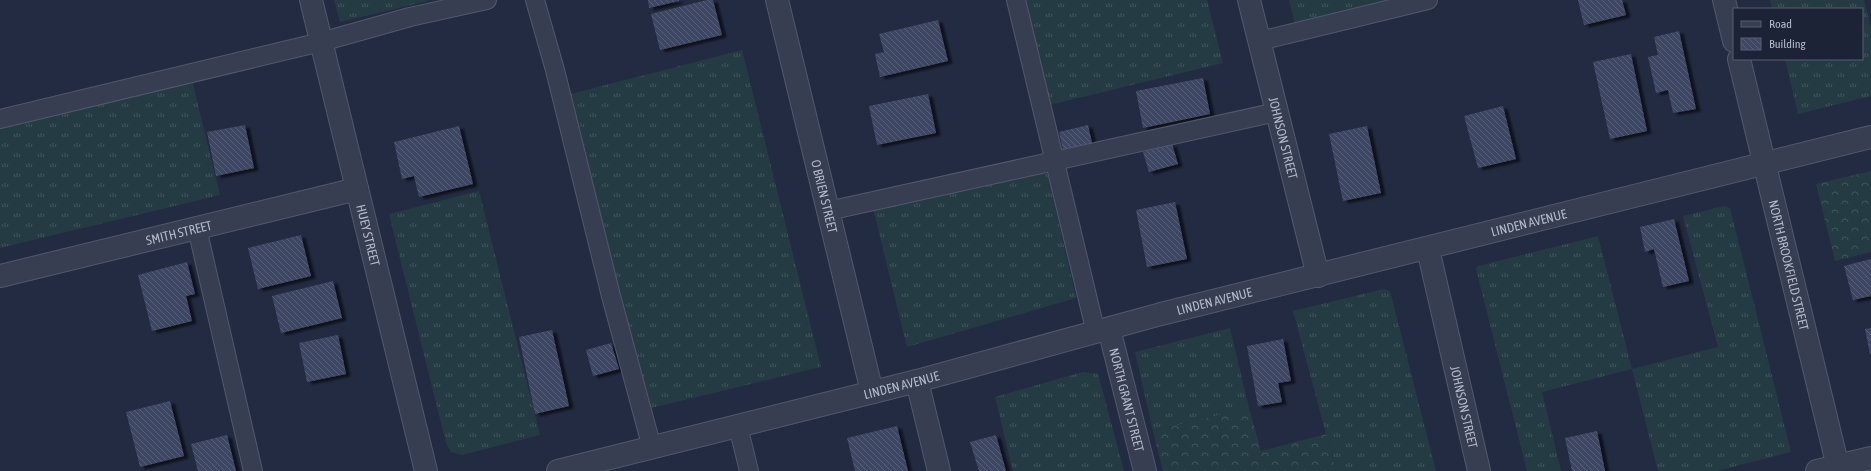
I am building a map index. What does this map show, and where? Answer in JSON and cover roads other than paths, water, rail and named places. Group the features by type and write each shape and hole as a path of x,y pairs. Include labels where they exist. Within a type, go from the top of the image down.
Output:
{"street":[{"name":"HUEY STREET","path":"311,0 426,471"},
{"name":"O BRIEN STREET","path":"777,0 872,392"},
{"name":"JOHNSON STREET","path":"1250,0 1318,276"},
{"path":"1724,0 1733,37"},
{"name":"NORTH BROOKFIELD STREET","path":"1739,60 1765,163 1831,469"},
{"name":"LINDEN AVENUE","path":"558,471 917,381 1103,331 1160,314 1428,249 1871,137"},
{"name":"SMITH STREET","path":"0,276 357,189"},
{"name":"JOHNSON STREET","path":"1428,249 1480,471"},
{"name":"NORTH GRANT STREET","path":"1103,331 1145,471"},
{"path":"917,381 939,471"},
{"path":"1831,469 1871,458"}],"lane":[{"path":"0,119 321,42 410,17 487,0"},
{"path":"535,0 555,70 611,296 652,448"},
{"path":"1016,0 1055,162 1103,331"},
{"path":"1260,40 1428,0"},
{"path":"828,211 1277,112"},
{"path":"197,228 254,471"},
{"path":"738,426 749,471"}]}
